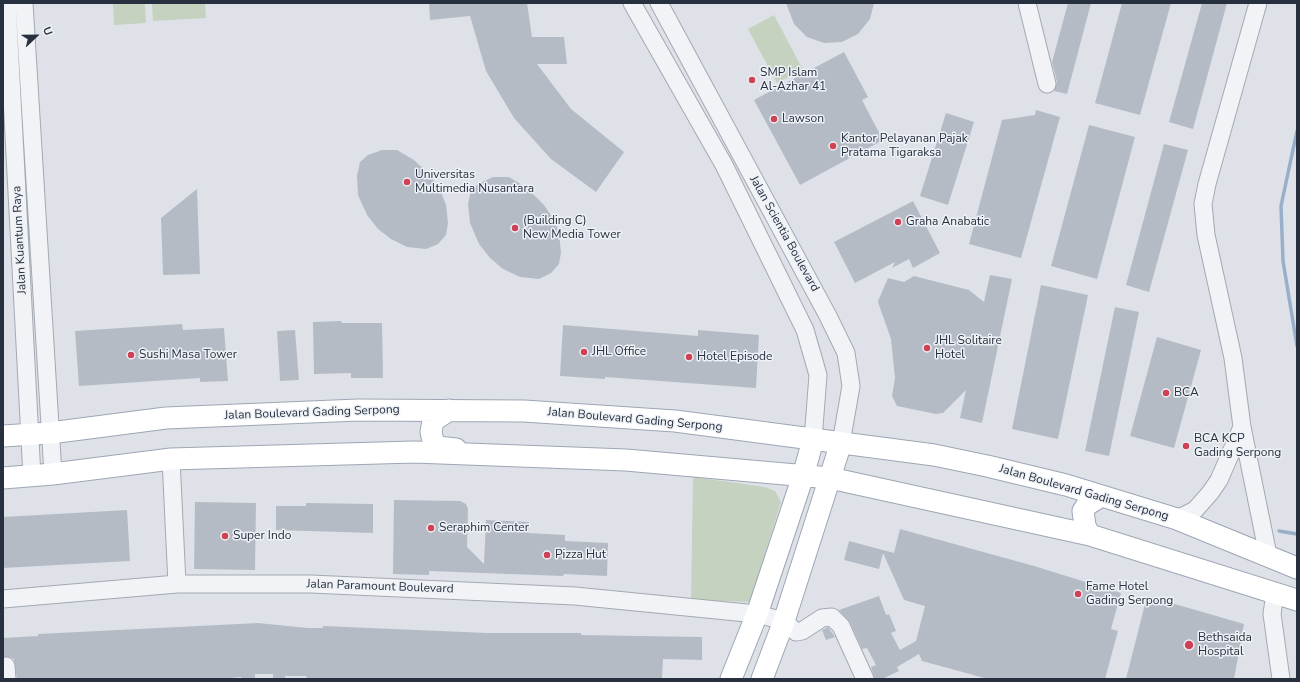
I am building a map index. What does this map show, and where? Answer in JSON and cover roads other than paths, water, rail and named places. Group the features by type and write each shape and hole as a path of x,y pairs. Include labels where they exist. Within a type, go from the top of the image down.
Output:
{"main road":[{"name":"Jalan Boulevard Gading Serpong","path":"3,436 40,434 166,418 358,410 524,411 675,421 813,433 934,455 1066,485 1177,519 1297,568"},
{"path":"358,410 367,417 413,416 421,420 426,436 422,444 414,452"},
{"path":"449,410 439,416 431,427 433,441 438,447 500,449 508,455"},
{"name":"Jalan Scientia Boulevard","path":"803,476 813,433"},
{"name":"Jalan Scientia Boulevard","path":"830,478 842,438"},
{"path":"3,478 32,477 171,459 414,452 626,460 830,478 1090,535 1297,600"},
{"path":"731,679 757,614 803,476"},
{"path":"762,679 784,621 830,478"},
{"path":"1090,535 1085,526 1084,511 1087,505 1101,496"}],"street":[{"name":"Jalan Kuantum Raya","path":"7,3 40,434 53,474"},
{"name":"Jalan Kuantum Raya","path":"24,3 40,434 32,477"},
{"name":"Jalan Scientia Boulevard","path":"632,3 724,165 804,330 818,375 813,433"},
{"name":"Jalan Scientia Boulevard","path":"660,3 838,334 846,353 851,386 842,438"},
{"path":"1026,3 1047,84"},
{"path":"1258,3 1207,184 1203,204 1206,235 1233,358 1242,427 1268,555"},
{"path":"1177,519 1195,510 1210,494 1242,427"},
{"path":"171,459 177,584"},
{"name":"Jalan Paramount Boulevard","path":"3,599 177,584 311,584 575,596 757,614 784,621 796,632 802,631 822,618 832,617 841,626 865,679"},
{"path":"1275,593 1272,614 1281,679"}],"waterway":[{"path":"1297,131 1281,206 1283,261 1297,346"},
{"path":"1279,531 1297,534"}],"place":[{"name":"SMP Islam Al-Azhar 41","path":"752,80"},
{"name":"Lawson","path":"774,119"},
{"name":"Kantor Pelayanan Pajak Pratama Tigaraksa","path":"833,146"},
{"name":"Universitas Multimedia Nusantara","path":"407,182"},
{"name":"Graha Anabatic","path":"898,222"},
{"name":"(Building C) New Media Tower","path":"515,228"},
{"name":"JHL Solitaire Hotel","path":"927,348"},
{"name":"JHL Office","path":"584,352"},
{"name":"Sushi Masa Tower","path":"131,355"},
{"name":"Hotel Episode","path":"689,357"},
{"name":"BCA","path":"1166,393"},
{"name":"BCA KCP Gading Serpong","path":"1186,446"},
{"name":"Seraphim Center","path":"431,528"},
{"name":"Super Indo","path":"225,536"},
{"name":"Pizza Hut","path":"547,555"},
{"name":"Fame Hotel Gading Serpong","path":"1078,594"},
{"name":"Bethsaida Hospital","path":"1189,645"}]}
